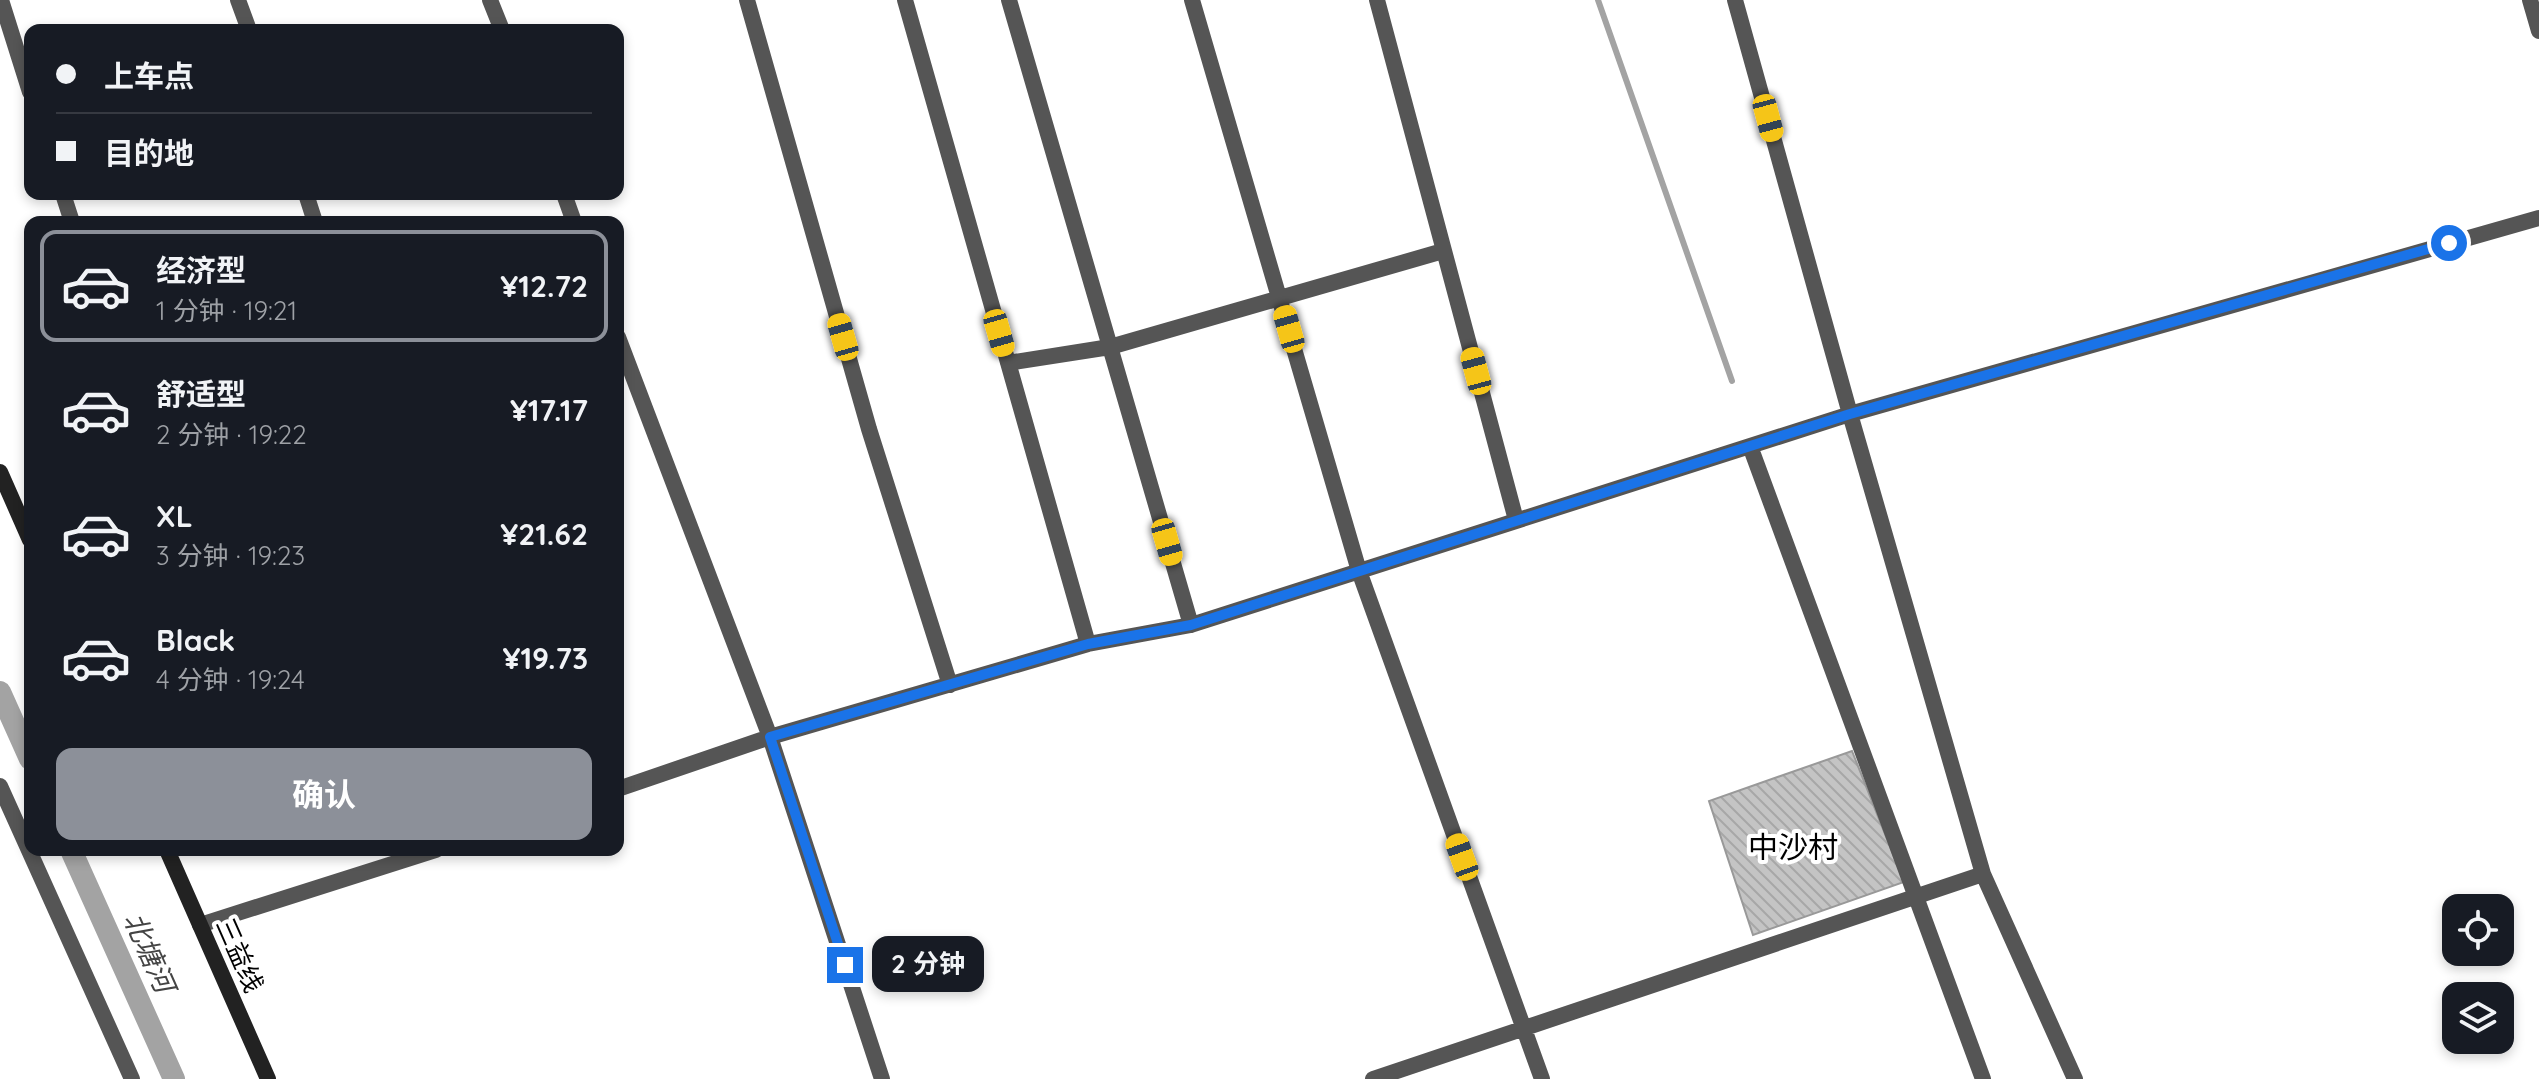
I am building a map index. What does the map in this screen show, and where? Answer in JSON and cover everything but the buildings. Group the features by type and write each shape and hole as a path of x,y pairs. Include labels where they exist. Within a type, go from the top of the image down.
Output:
{"main road":[{"path":"0,472 24,526"},
{"name":"三益线","path":"170,856 268,1079"}],"street":[{"path":"1,0 24,73"},
{"path":"238,0 247,24"},
{"path":"490,0 500,24"},
{"path":"747,0 869,429 950,685"},
{"path":"905,0 1088,644"},
{"path":"1009,0 1191,625"},
{"path":"1192,0 1359,571 1542,1079"},
{"path":"1377,0 1516,520"},
{"path":"1735,0 1983,874 2075,1079"},
{"path":"2530,0 2539,31"},
{"path":"624,787 770,737 1088,644 1191,625 1850,414 2539,218"},
{"path":"1008,363 1110,347 1443,251"},
{"path":"624,353 770,737 882,1079"},
{"path":"1750,446 1983,1079"},
{"path":"0,786 24,839"},
{"path":"32,856 132,1079"},
{"path":"200,925 417,856"},
{"path":"1373,1079 1983,874"}],"waterway":[{"path":"1598,0 1732,381"},
{"name":"北塘河","path":"0,692 24,746"},
{"name":"北塘河","path":"74,856 174,1079"}],"district":[{"name":"中沙村","path":"1793,847"}],"route":[{"path":"845,965 770,737 1088,644 1191,625 1850,414 2449,243"}]}
